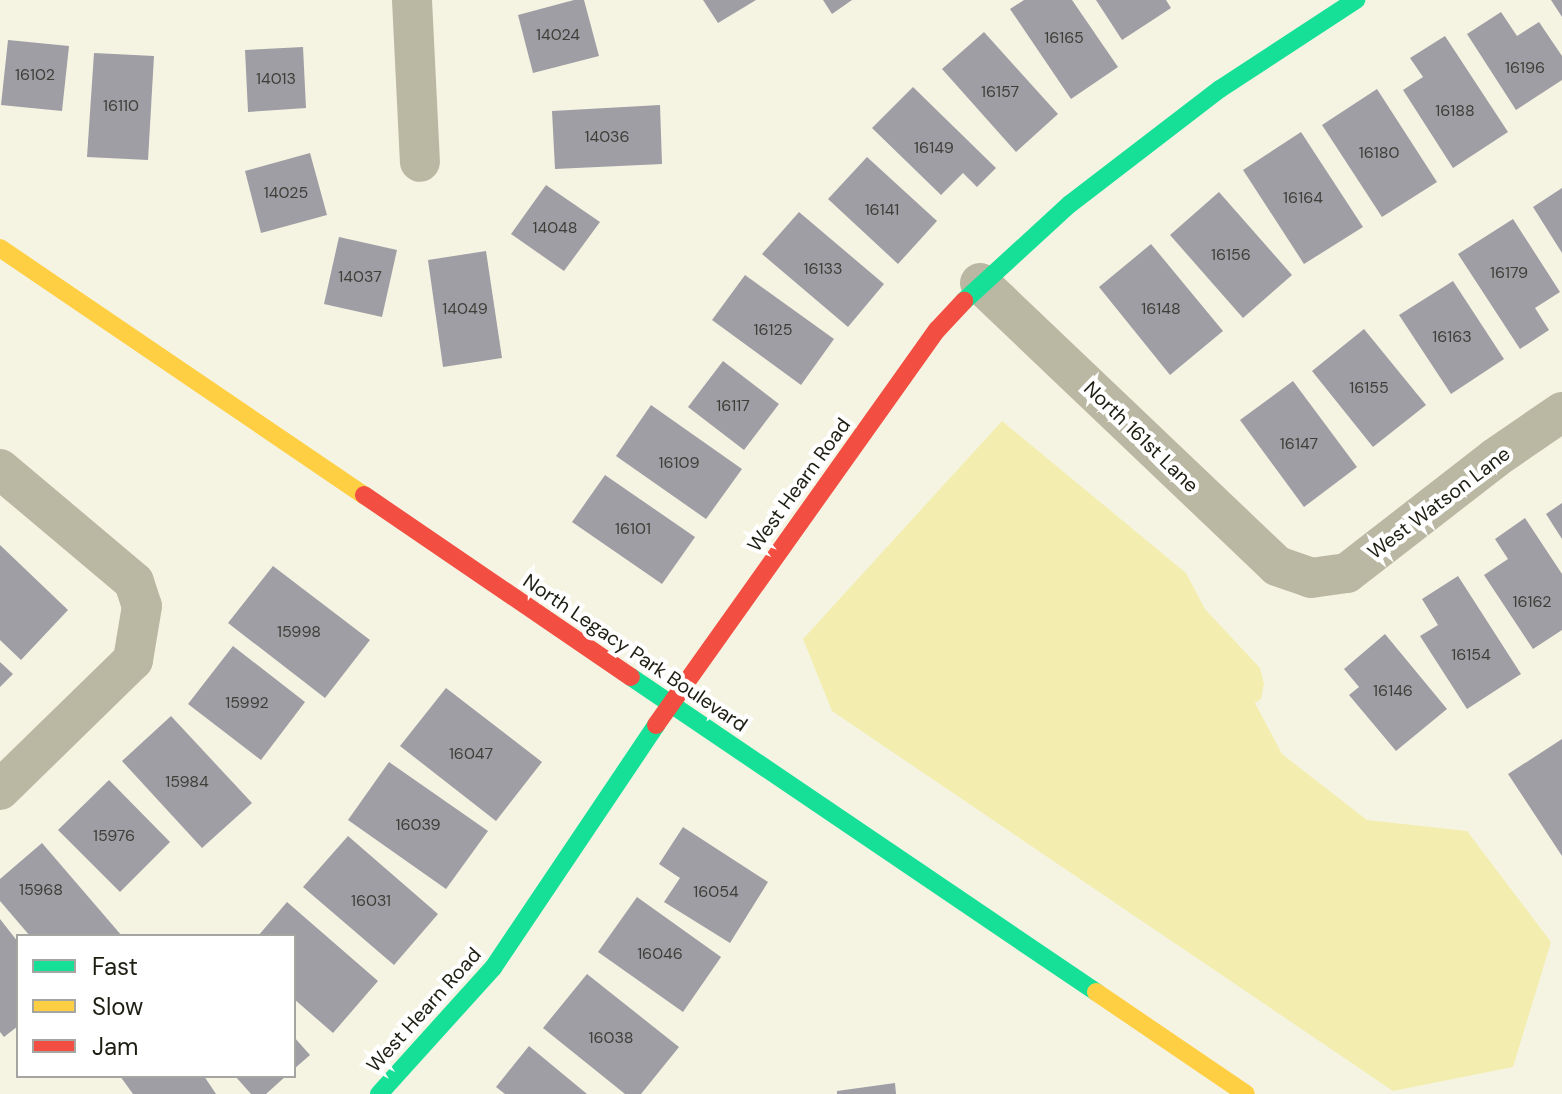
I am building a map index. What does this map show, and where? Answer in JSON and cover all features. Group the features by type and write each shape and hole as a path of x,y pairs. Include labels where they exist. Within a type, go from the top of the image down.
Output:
{"street":[{"path":"412,0 420,162"},
{"name":"West Hearn Road","path":"379,1094 493,968 671,703 937,330 980,283 1070,204 1220,89 1356,0"},
{"name":"North Legacy Park Boulevard","path":"0,248 1246,1094"},
{"name":"North 161st Lane","path":"980,283 1277,566 1311,578"},
{"name":"West Watson Lane","path":"1311,578 1347,573 1495,458 1562,412"},
{"path":"0,469 134,582 142,606 133,660 0,790"}],"shaded area":[{"path":"1002,421 1186,573 1205,609 1260,668 1264,684 1261,699 1255,703 1282,754 1367,820 1467,831 1551,942 1513,1067 1393,1091 832,711 803,639"}],"building":[{"path":"584,0 599,56 533,73 518,15"},
{"path":"703,0 756,0 718,23"},
{"path":"823,0 852,0 832,14"},
{"path":"1024,0 1072,0 1118,67 1071,99 1010,9"},
{"path":"1096,0 1166,0 1171,8 1122,40"},
{"path":"1551,0 1562,0 1562,17"},
{"path":"1501,12 1517,36 1539,22 1562,56 1562,80 1516,110 1467,34"},
{"path":"984,32 1058,114 1016,152 942,69"},
{"path":"1445,36 1508,132 1453,168 1403,90 1423,77 1410,58"},
{"path":"8,40 69,46 62,111 1,105"},
{"path":"303,47 306,108 248,112 245,50"},
{"path":"94,53 154,56 148,160 87,157"},
{"path":"913,87 996,168 977,187 963,173 941,195 872,128"},
{"path":"1377,89 1437,182 1382,217 1322,125"},
{"path":"660,105 662,164 555,169 552,111"},
{"path":"1301,132 1363,227 1304,264 1243,170"},
{"path":"310,153 327,215 261,233 245,171"},
{"path":"867,157 937,221 898,264 828,199"},
{"path":"546,185 600,222 564,271 511,234"},
{"path":"1562,188 1562,253 1533,207"},
{"path":"1219,192 1292,275 1243,318 1170,235"},
{"path":"799,212 884,284 848,327 762,254"},
{"path":"1513,219 1560,292 1535,308 1549,330 1520,349 1458,254"},
{"path":"339,237 397,250 382,317 324,304"},
{"path":"1151,244 1223,331 1170,375 1099,287"},
{"path":"486,251 502,358 443,367 428,260"},
{"path":"745,275 834,339 801,385 712,320"},
{"path":"1453,281 1504,359 1451,394 1399,315"},
{"path":"1364,329 1426,405 1373,447 1312,371"},
{"path":"723,361 779,404 744,450 688,407"},
{"path":"1293,381 1357,467 1304,507 1240,420"},
{"path":"651,405 742,469 706,519 616,456"},
{"path":"605,475 695,537 662,584 572,522"},
{"path":"1562,503 1562,539 1546,514"},
{"path":"1525,518 1562,574 1562,630 1533,649 1484,575 1508,559 1495,539"},
{"path":"0,545 68,610 21,660 0,640"},
{"path":"273,566 370,640 325,698 228,623"},
{"path":"1458,576 1521,674 1467,709 1420,636 1438,625 1422,599"},
{"path":"1385,634 1447,709 1396,751 1349,695 1359,687 1344,669"},
{"path":"233,646 305,702 261,760 188,704"},
{"path":"0,662 13,674 0,687"},
{"path":"446,688 542,762 496,821 400,746"},
{"path":"171,716 252,803 202,848 122,761"},
{"path":"1562,739 1562,856 1508,774"},
{"path":"389,762 488,831 446,889 348,820"},
{"path":"109,780 170,842 120,892 58,830"},
{"path":"683,827 768,882 730,943 664,902 680,878 659,864"},
{"path":"348,836 438,914 394,965 303,887"},
{"path":"42,843 120,934 28,934 0,901 0,879"},
{"path":"637,897 721,957 683,1012 598,952"},
{"path":"287,902 378,981 333,1033 296,1001 296,934 260,934"},
{"path":"0,919 16,939 16,1028 4,1037 0,1032"},
{"path":"587,974 679,1047 641,1094 625,1094 543,1028"},
{"path":"296,1039 310,1055 296,1067"},
{"path":"529,1046 587,1094 505,1094 496,1087"},
{"path":"121,1078 205,1078 216,1094 133,1094"},
{"path":"237,1078 284,1078 266,1094 251,1094"},
{"path":"895,1083 896,1094 837,1094 837,1091"}],"traffic: fast":[{"path":"964,301 1070,204 1220,89 1356,0"},
{"path":"631,677 1096,992"},
{"path":"379,1094 493,968 656,725"}],"traffic: slow":[{"path":"0,248 364,495"},
{"path":"1096,992 1246,1094"}],"traffic: jam":[{"path":"656,725 937,330 964,301"},
{"path":"364,495 631,677"}]}
